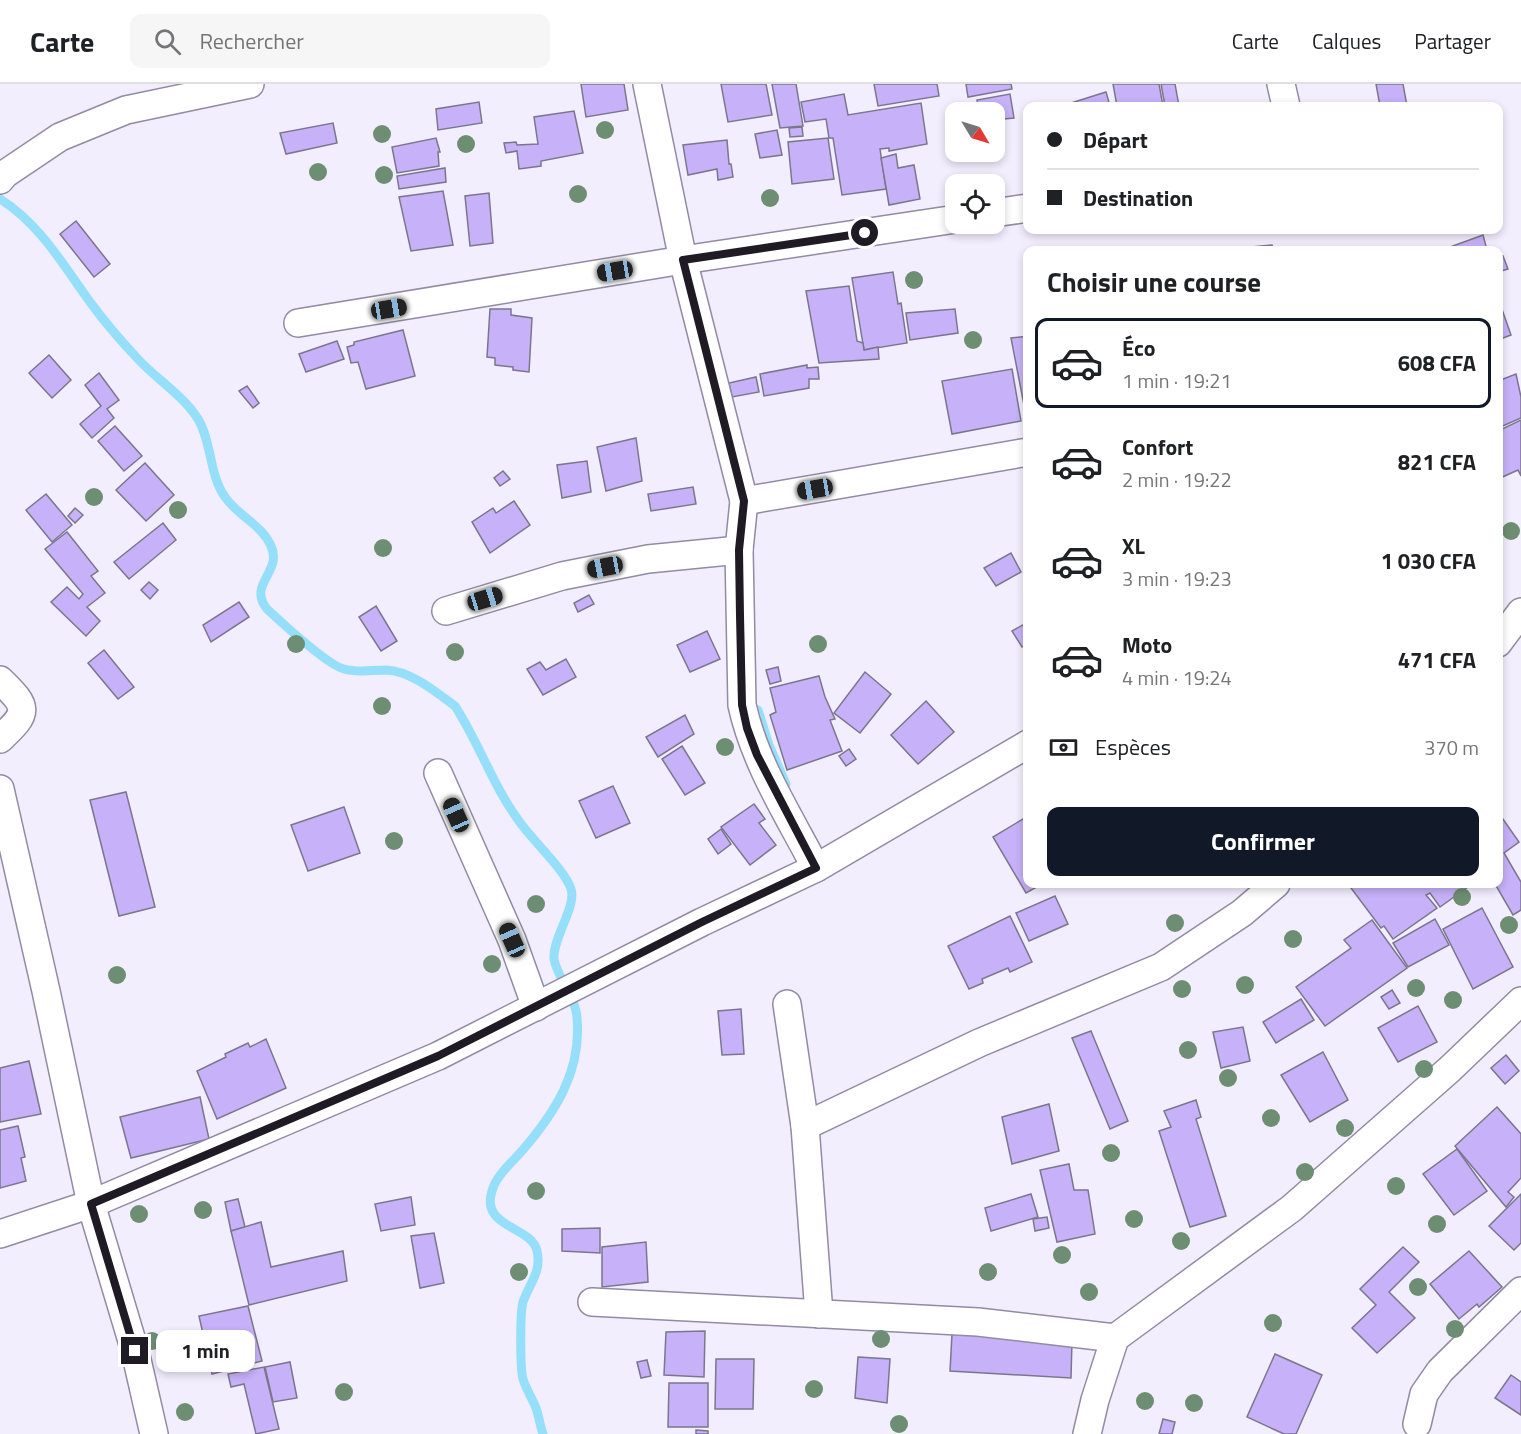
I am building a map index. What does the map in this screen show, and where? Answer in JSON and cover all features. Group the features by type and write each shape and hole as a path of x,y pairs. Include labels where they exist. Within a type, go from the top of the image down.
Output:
{"street":[{"path":"0,180 5,174 60,137 126,110 250,84"},
{"path":"647,84 683,260 744,501 739,550 742,705 747,728 757,755 816,868"},
{"path":"1281,84 1285,102"},
{"path":"1005,211 1023,209"},
{"path":"298,323 683,260 945,221"},
{"path":"744,501 1023,453"},
{"path":"446,611 572,574 648,559 739,550"},
{"path":"1503,637 1521,612"},
{"path":"0,680 13,692 22,711 19,721 0,739"},
{"path":"0,1234 91,1204 438,1056 702,922 816,868 1023,747"},
{"path":"438,773 512,940 536,1007"},
{"path":"0,789 91,1204 135,1351 154,1434"},
{"path":"806,1126 979,1043 1161,967 1242,913 1271,888"},
{"path":"1087,1434 1095,1400 1115,1338 1292,1208 1450,1069 1521,1001"},
{"path":"787,1004 806,1126 819,1314"},
{"path":"1417,1424 1424,1394 1440,1371 1521,1292"},
{"path":"592,1302 978,1322 1115,1338"}],"building":[{"path":"581,84 624,84 628,110 586,117"},
{"path":"721,84 766,84 772,115 728,122"},
{"path":"772,84 796,84 803,126 780,128"},
{"path":"874,84 937,84 939,96 878,106"},
{"path":"966,84 1011,84 1012,89 968,97"},
{"path":"1113,84 1159,84 1162,102 1116,102"},
{"path":"1161,84 1175,84 1178,102 1164,102"},
{"path":"1376,84 1403,84 1406,102 1379,102"},
{"path":"1106,92 1109,102 1074,102"},
{"path":"844,94 848,115 921,103 927,144 889,151 889,148 880,149 886,189 842,195 833,138 829,138 826,119 805,122 801,102"},
{"path":"1010,94 1014,118 1005,119 1005,102 977,102 977,100"},
{"path":"479,102 482,123 438,130 436,109"},
{"path":"574,111 583,153 541,161 541,166 519,169 517,151 506,153 504,143 538,144 534,117"},
{"path":"333,123 337,143 286,154 280,133"},
{"path":"802,127 803,136 790,137 789,128"},
{"path":"777,130 782,155 760,158 755,134"},
{"path":"436,138 440,152 438,152 439,166 397,173 392,147"},
{"path":"828,138 834,179 792,184 788,142"},
{"path":"727,140 729,164 731,164 733,177 718,180 717,169 688,175 683,145"},
{"path":"896,154 898,168 914,165 920,199 889,205 881,158"},
{"path":"445,168 446,182 399,189 397,176"},
{"path":"443,191 453,245 411,251 399,197"},
{"path":"489,193 493,243 470,246 465,196"},
{"path":"76,221 110,264 94,277 60,234"},
{"path":"1483,235 1486,246 1453,246"},
{"path":"1503,256 1508,269 1503,270"},
{"path":"893,272 898,304 901,303 907,343 864,350 852,278"},
{"path":"849,286 857,341 863,343 864,350 878,347 879,359 819,363 806,291"},
{"path":"490,309 511,309 511,315 532,318 529,372 495,365 495,358 487,357"},
{"path":"955,309 958,333 910,340 906,313"},
{"path":"1503,312 1511,335 1503,338"},
{"path":"403,330 415,376 366,389 358,362 351,363 347,347 354,345 354,342"},
{"path":"1023,337 1023,400 1011,338"},
{"path":"337,341 344,359 306,372 299,354"},
{"path":"49,355 71,380 52,398 29,373"},
{"path":"807,365 807,368 818,367 819,379 809,379 809,388 764,396 760,374"},
{"path":"1012,369 1021,421 952,434 942,381"},
{"path":"99,373 119,400 107,409 114,418 92,438 80,424 101,406 85,385"},
{"path":"1516,374 1521,397 1521,418 1503,426 1503,379"},
{"path":"756,377 759,392 732,397 729,383"},
{"path":"247,386 259,403 253,408 239,391"},
{"path":"1521,420 1521,476 1518,470 1503,477 1503,429"},
{"path":"115,426 142,456 124,471 98,441"},
{"path":"636,438 642,481 606,491 597,447"},
{"path":"587,461 591,492 562,498 557,465"},
{"path":"145,463 174,495 146,521 116,490"},
{"path":"503,471 510,479 500,486 494,478"},
{"path":"693,487 696,504 651,511 648,494"},
{"path":"46,494 72,525 52,542 26,510"},
{"path":"514,501 530,525 490,553 472,522 493,508 496,513"},
{"path":"75,508 83,515 75,523 68,516"},
{"path":"163,523 176,540 129,579 114,562"},
{"path":"67,532 98,571 91,576 105,593 87,607 100,621 86,636 51,602 67,587 79,599 83,594 45,549"},
{"path":"1011,553 1021,572 996,586 984,568"},
{"path":"149,582 158,590 150,599 141,590"},
{"path":"589,595 594,604 578,612 574,603"},
{"path":"239,602 249,617 211,642 203,625"},
{"path":"376,606 397,641 381,651 359,617"},
{"path":"1023,625 1023,646 1022,647 1012,631"},
{"path":"707,631 720,659 690,672 677,645"},
{"path":"104,650 134,687 118,699 88,663"},
{"path":"566,659 576,677 543,695 527,669 540,662 546,670"},
{"path":"778,667 781,681 770,684 766,670"},
{"path":"865,672 891,694 860,733 834,713"},
{"path":"819,676 835,719 830,720 842,751 787,770 770,715 776,712 770,688"},
{"path":"926,701 954,732 918,764 891,735"},
{"path":"685,715 694,734 658,757 646,737"},
{"path":"682,746 705,783 685,795 662,759"},
{"path":"849,749 856,759 846,766 839,756"},
{"path":"613,786 630,823 596,838 579,801"},
{"path":"126,792 155,907 119,916 90,800"},
{"path":"754,804 765,819 759,823 776,845 750,865 721,827"},
{"path":"344,807 360,853 308,871 291,825"},
{"path":"1023,819 1023,888 993,837"},
{"path":"1503,819 1519,842 1504,853 1521,882 1521,910 1513,915 1497,888 1503,888"},
{"path":"721,829 731,844 718,854 708,839"},
{"path":"1023,888 1035,888 1026,893"},
{"path":"1351,888 1466,888 1440,907 1430,893 1426,895 1437,908 1393,939 1384,926 1381,928"},
{"path":"1055,896 1068,924 1029,941 1016,913"},
{"path":"1482,908 1513,967 1473,989 1443,929"},
{"path":"1010,916 1032,962 1010,972 1008,968 982,979 983,983 969,989 948,946"},
{"path":"1435,919 1449,945 1408,967 1393,943"},
{"path":"1372,920 1407,968 1325,1026 1296,987 1351,948 1344,940"},
{"path":"1392,990 1400,1003 1389,1009 1381,997"},
{"path":"1301,999 1314,1020 1276,1043 1263,1022"},
{"path":"1418,1006 1437,1042 1398,1062 1378,1028"},
{"path":"741,1009 744,1054 722,1055 718,1011"},
{"path":"1243,1027 1250,1061 1221,1068 1213,1032"},
{"path":"1091,1031 1128,1121 1110,1129 1072,1038"},
{"path":"266,1039 286,1088 217,1119 197,1071 248,1043 250,1047"},
{"path":"1323,1052 1348,1100 1310,1122 1281,1075"},
{"path":"1506,1055 1519,1071 1505,1084 1491,1068"},
{"path":"29,1061 41,1114 0,1122 0,1068"},
{"path":"200,1097 209,1139 131,1158 120,1117"},
{"path":"1196,1100 1201,1117 1196,1119 1226,1216 1190,1227 1159,1131 1171,1127 1164,1111"},
{"path":"1049,1104 1059,1151 1012,1164 1002,1117"},
{"path":"1497,1107 1521,1134 1521,1178 1508,1192 1514,1197 1506,1207 1455,1146"},
{"path":"18,1126 25,1157 21,1158 26,1181 0,1188 0,1130"},
{"path":"1457,1149 1487,1191 1454,1215 1423,1174"},
{"path":"1069,1164 1074,1190 1088,1190 1095,1234 1057,1242 1040,1170"},
{"path":"1031,1194 1038,1217 991,1231 985,1208"},
{"path":"1521,1194 1521,1243 1514,1250 1489,1226"},
{"path":"411,1197 415,1225 381,1231 375,1204"},
{"path":"238,1199 245,1227 231,1231 225,1202"},
{"path":"1047,1217 1049,1228 1035,1231 1033,1219"},
{"path":"261,1222 271,1267 343,1251 347,1281 249,1305 231,1231"},
{"path":"600,1228 600,1253 562,1251 562,1229"},
{"path":"434,1233 444,1283 420,1288 411,1236"},
{"path":"646,1242 648,1282 602,1287 602,1247"},
{"path":"1403,1247 1419,1262 1389,1292 1415,1318 1377,1353 1352,1328 1376,1305 1360,1289"},
{"path":"1469,1251 1502,1287 1479,1307 1477,1304 1459,1319 1430,1284"},
{"path":"248,1306 262,1361 212,1374 199,1316"},
{"path":"705,1331 704,1377 664,1375 666,1332"},
{"path":"952,1334 1072,1341 1071,1378 950,1371"},
{"path":"1275,1354 1322,1375 1296,1434 1284,1434 1247,1417"},
{"path":"858,1357 890,1359 887,1403 855,1398"},
{"path":"716,1359 754,1359 753,1409 715,1409"},
{"path":"647,1360 651,1376 641,1378 637,1362"},
{"path":"290,1362 297,1398 273,1402 265,1367"},
{"path":"264,1367 279,1429 256,1434 244,1384 231,1387 228,1374"},
{"path":"1511,1375 1521,1382 1521,1415 1495,1398"},
{"path":"669,1383 708,1383 708,1427 668,1427"},
{"path":"1163,1419 1175,1422 1172,1434 1159,1434"},
{"path":"696,1430 708,1431 708,1434 696,1434"}],"waterway":[{"path":"0,199 27,220 39,233 118,337 144,366 185,402 198,419 203,428 216,479 225,497 262,532 271,546 273,563 261,592 267,609 337,666 354,671 386,670 405,674 423,683 455,706 510,808 568,882 572,896 571,904 554,951 554,959 576,1010 575,1056 564,1090 555,1106 545,1122 497,1180 490,1203 493,1212 500,1220 526,1236 537,1251 538,1265 522,1308 521,1352 523,1379 536,1408 543,1434"},
{"path":"758,710 769,745 786,784"}],"route":[{"path":"135,1351 91,1204 438,1056 702,922 816,868 757,755 747,728 742,705 739,550 744,501 683,260 865,233"}]}
